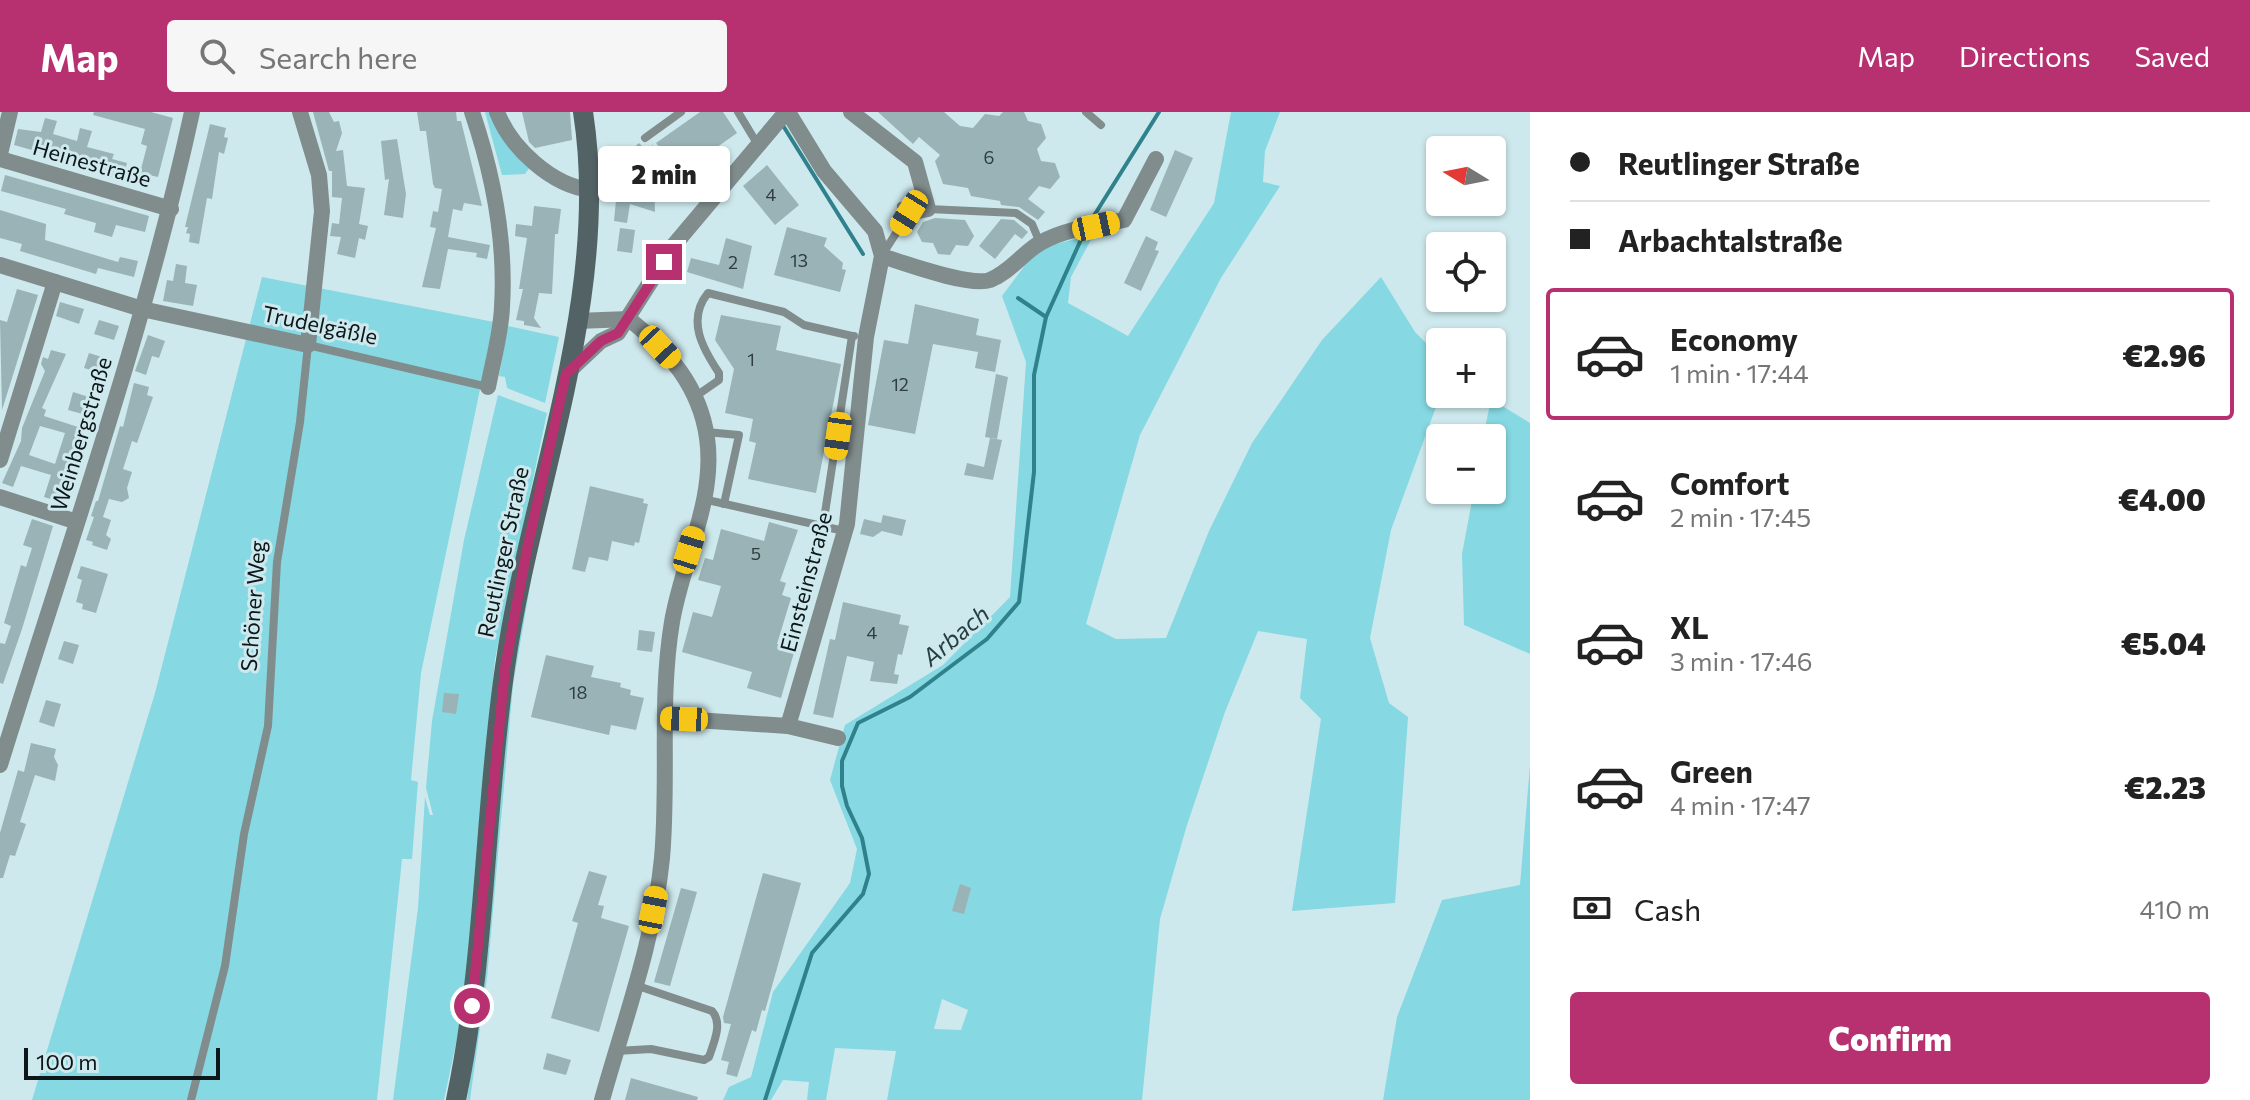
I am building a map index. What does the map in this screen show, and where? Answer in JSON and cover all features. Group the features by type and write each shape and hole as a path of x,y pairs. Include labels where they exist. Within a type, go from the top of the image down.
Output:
{"main road":[{"name":"Reutlinger Straße","path":"456,1100 476,986 499,712 508,644 577,321 588,244 591,190 583,112"}],"street":[{"path":"0,156 10,112"},
{"name":"Weinbergstraße","path":"0,765 142,309 171,209 192,112"},
{"name":"Schöner Weg","path":"300,112 319,175 322,211 308,345"},
{"path":"472,112 485,150 499,223 502,308 488,387"},
{"path":"497,112 513,142 528,155 569,186 591,190"},
{"path":"566,374 601,341 618,333 674,245 787,112 824,171 875,231 882,256 943,276 988,281 1020,261 1040,243 1074,231 1124,220 1156,159"},
{"path":"851,112 915,162 928,209 905,209"},
{"name":"Heinestraße","path":"0,156 171,209"},
{"name":"Einsteinstraße","path":"788,726 845,531 859,336 882,256"},
{"name":"Trudelgäßle","path":"0,265 142,309 308,345"},
{"path":"0,460 55,282"},
{"path":"577,321 629,319 674,362 696,396 706,432 709,460 703,499 672,619 665,718 662,861 649,931 602,1100"},
{"path":"577,321 586,334 601,341"},
{"path":"0,497 77,522"},
{"path":"665,718 788,726 838,738"}],"lane":[{"path":"645,138 681,112"},
{"path":"738,112 758,146"},
{"path":"1086,112 1101,125"},
{"path":"882,256 905,209"},
{"path":"928,209 1016,213 1032,224 1040,243"},
{"path":"696,396 719,380 719,373 698,339 697,325 708,293 784,312 804,325 859,336 823,526"},
{"name":"Trudelgäßle","path":"308,345 488,387"},
{"name":"Schöner Weg","path":"191,1100 225,966 244,834 268,726 278,546 300,422 308,345"},
{"path":"706,432 739,435 724,504"},
{"path":"703,499 845,531"},
{"path":"616,1051 651,1049 704,1060 709,1057 714,1042 718,1024 712,1011 635,985"}],"shaded area":[{"path":"485,112 492,112 532,164 525,174 502,175"},
{"path":"1231,112 1280,112 1265,151 1263,182 1280,186 1221,278 1140,435 1086,624 1116,639 1166,638 1209,531 1252,443 1322,340 1381,277 1415,332 1426,343 1426,408 1436,408 1430,424 1426,424 1426,434 1391,530 1370,638 1389,703 1408,717 1395,903 1292,911 1321,719 1300,698 1307,639 1258,631 1225,712 1187,825 1160,919 1142,1100 887,1100 896,1051 835,1048 826,1100 807,1100 809,1082 783,1080 771,1100 723,1100 729,1087 751,1077 773,992 850,883 857,849 830,780 845,725 943,665 1010,597 1026,362 1002,296 1037,249 1094,234 1071,277 1068,303 1128,336 1214,203","holes":["942,999 968,1010 961,1030 934,1029"]},
{"path":"262,277 494,322 421,673 411,780 418,782 412,859 402,859 377,1100 32,1100 155,693"},
{"path":"508,326 559,337 545,403 507,388 505,377 499,376"},
{"path":"498,395 547,413 495,659 466,996 444,1100 393,1100 418,908 425,797 430,815 433,815 426,788 432,721 464,540"},
{"path":"1489,408 1506,408 1530,423 1530,654 1464,625 1462,554 1471,504 1506,504 1506,424 1486,424"},
{"path":"534,563 513,685 487,978 470,1100 467,1100 484,981 512,668"},
{"path":"1530,765 1530,1100 1383,1100 1397,1017 1442,900 1520,885"}],"building":[{"path":"94,112 151,112 173,118 158,177 140,173 147,146 141,144 145,129 93,115"},
{"path":"313,112 329,112 334,122 339,121 342,133 336,151 343,150 347,186 365,188 359,224 368,226 365,240 359,238 355,258 337,254 341,237 330,236 332,223 339,224 342,198 332,197 332,171 329,171"},
{"path":"417,112 456,112 457,121 461,121 482,206 464,203 462,211 453,209 448,237 490,245 487,259 476,257 477,253 448,249 440,289 422,287 436,228 430,227 433,211 438,212 442,189 435,188 433,184 426,131 420,131"},
{"path":"522,112 570,112 572,140 535,148 529,142"},
{"path":"700,112 723,112 737,133 679,174 656,143"},
{"path":"878,112 944,112 960,126 973,128 985,114 999,116 1003,112 1024,112 1028,121 1041,124 1046,138 1037,149 1041,161 1055,163 1060,177 1050,189 1039,186 1028,199 1045,212 1038,220 1019,207 971,196 968,188 943,184 935,161 940,155 919,137 913,144"},
{"path":"45,118 57,121 53,134 77,141 80,128 92,131 87,147 114,154 112,159 127,163 122,180 45,158 46,154 14,145 18,129 41,132"},
{"path":"210,124 226,128 224,137 228,138 224,154 219,152 212,199 207,198 199,244 189,242 190,234 186,233 188,227 185,227"},
{"path":"397,139 406,194 403,218 384,215 389,179 385,180 381,141"},
{"path":"639,143 646,150 653,145 655,212 630,204 627,223 614,221 616,200 613,199 612,168 647,168 631,150"},
{"path":"1175,150 1193,158 1166,217 1150,210"},
{"path":"767,165 799,205 775,225 743,186"},
{"path":"5,175 149,216 145,232 116,225 112,237 94,232 96,223 64,214 66,209 1,191"},
{"path":"534,206 561,209 558,234 555,234 552,294 539,293 534,318 541,328 516,320 523,289 519,289 527,238 515,236 516,224 532,226"},
{"path":"0,210 46,224 45,240 118,262 120,257 138,261 134,277 98,268 96,274 20,251 22,244 0,238"},
{"path":"935,218 965,220 974,236 968,246 956,245 950,255 938,254 933,243 922,242 917,232 923,222"},
{"path":"1001,219 1014,220 1028,232 1022,239 1015,234 995,259 979,246"},
{"path":"787,227 827,238 824,246 843,263 842,269 846,270 840,292 774,275"},
{"path":"620,228 635,230 632,253 617,251"},
{"path":"1146,236 1158,242 1155,250 1159,251 1141,291 1124,283"},
{"path":"726,238 752,246 743,289 687,272 691,258 719,265"},
{"path":"176,264 187,266 185,283 197,285 193,306 163,301 167,280 173,281"},
{"path":"17,289 38,295 2,410 0,320 7,322"},
{"path":"60,302 84,309 79,324 56,316"},
{"path":"915,304 979,319 976,335 1001,340 995,372 975,368 978,352 933,344 915,434 868,425 884,340 908,344"},
{"path":"721,315 781,326 776,350 841,364 816,493 748,479 756,443 749,441 753,419 725,413 734,369 715,340"},
{"path":"99,320 119,326 114,340 94,334"},
{"path":"148,335 165,341 159,358 152,356 146,375 135,371"},
{"path":"51,350 66,354 42,408 46,410 44,416 78,427 76,434 84,437 64,503 44,497 51,475 21,466 13,487 2,483 21,441 22,428 45,371 41,364 43,357 48,359","holes":["40,426 65,433 55,464 29,455"]},
{"path":"89,353 108,359 104,374 84,368"},
{"path":"996,374 1008,377 997,439 985,437"},
{"path":"134,383 149,387 147,395 153,397 137,443 132,441 123,469 132,472 127,488 129,498 122,502 109,499 103,517 111,520 106,535 111,539 107,550 86,540"},
{"path":"73,392 92,398 86,415 68,410"},
{"path":"990,438 1002,440 993,480 964,475 967,463 984,467"},
{"path":"590,486 644,499 643,503 648,504 639,543 635,542 634,546 612,541 608,561 589,557 585,572 572,569"},
{"path":"883,515 906,520 902,536 882,531 873,537 860,534 864,519 881,523"},
{"path":"32,519 53,526 3,684 0,683 0,643 5,644 11,626 4,623 21,565 26,567 32,548 23,545"},
{"path":"769,522 798,530 780,581 786,583 782,595 791,598 777,644 795,649 781,698 747,688 752,672 682,652 693,612 712,617 721,586 698,580 705,558 713,560 721,529 764,541"},
{"path":"81,566 108,574 96,613 82,609 83,604 76,602 82,580 77,578"},
{"path":"843,602 901,615 899,624 909,626 902,655 898,654 894,674 899,675 897,684 870,681 874,662 847,656 833,718 813,714 830,639 835,640"},
{"path":"639,630 655,632 652,652 637,650"},
{"path":"64,641 79,645 73,664 58,659"},
{"path":"546,655 594,666 591,677 621,683 620,687 631,690 630,695 644,698 636,730 611,725 609,735 531,717"},
{"path":"444,693 459,694 456,714 442,712"},
{"path":"46,700 61,704 54,727 39,722"},
{"path":"31,743 56,749 54,757 58,765 55,781 35,775 20,822 26,824 15,856 10,855 3,878 0,878 0,833 18,770 24,772"},
{"path":"589,871 607,876 598,905 604,906 601,918 629,926 599,1032 551,1018 578,923 572,921"},
{"path":"763,873 801,883 765,1011 762,1010 756,1032 752,1030 737,1077 726,1074 729,1062 721,1060 731,1024 724,1023 723,1017"},
{"path":"960,884 971,888 964,914 952,911"},
{"path":"681,888 697,892 670,986 654,982"},
{"path":"547,1053 571,1060 566,1075 543,1069"},
{"path":"631,1078 698,1097 697,1100 625,1100"}],"waterway":[{"name":"Arbach","path":"1090,222 1159,112"},
{"path":"782,124 863,254"},
{"name":"Arbach","path":"765,1100 812,953 863,894 869,874 862,838 847,806 842,786 842,761 858,723 910,697 987,639 1019,602 1034,472 1034,375 1046,317 1084,233"},
{"path":"1018,298 1046,317"}],"route":[{"path":"472,1006 505,668 512,621 566,374 589,350 618,333 664,262"}]}
